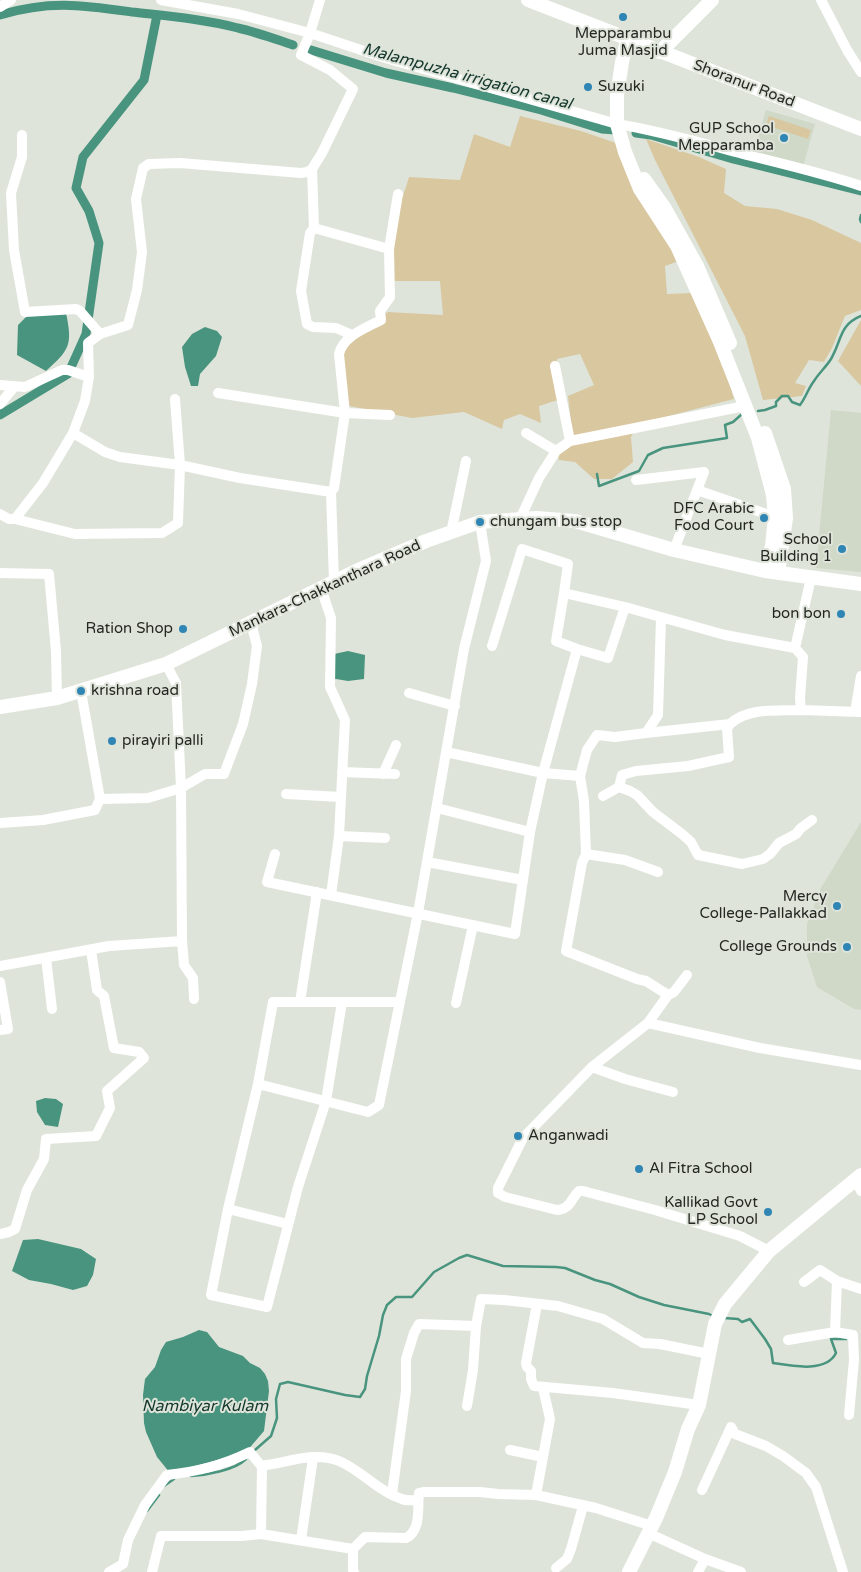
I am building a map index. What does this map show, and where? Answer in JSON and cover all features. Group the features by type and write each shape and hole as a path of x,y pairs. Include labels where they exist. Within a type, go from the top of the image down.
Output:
{"main road":[{"name":"Shoranur Road","path":"528,0 861,129"},
{"path":"660,52 712,0"},
{"path":"631,41 620,79 621,125 624,152 640,189 677,246 720,342 758,438 773,495 776,517 771,572"},
{"path":"621,125 644,180 664,207 697,266 732,347 770,446 784,489 786,518 771,572"},
{"name":"Mankara-Chakkanthara Road","path":"0,707 58,698 166,664 356,571 480,522 536,518 575,521 674,550 771,572 861,584"},
{"path":"630,1572 675,1472 688,1429 699,1405 716,1324 725,1304 769,1251 859,1182"}],"street":[{"path":"0,7 11,0"},
{"path":"161,0 216,5 238,14 310,33 386,58 621,125 685,138 807,169 861,186"},
{"path":"14,519 43,483 73,432 85,401 89,378 88,343 100,334 128,325 137,290 142,252 136,199 143,168 149,164 180,163 214,164 256,171 300,174 312,169 353,90 330,70 300,55 310,33 320,0"},
{"path":"821,0 847,50 861,72"},
{"path":"22,135 22,156 11,193 14,250 25,312 76,309 80,311 100,334"},
{"path":"312,169 314,228 310,234 302,291 307,324 313,327 336,328 352,335"},
{"path":"334,582 331,492 334,488 345,413 339,354 341,346 352,335 381,320 380,311 390,297 389,249 398,194"},
{"path":"314,228 389,249"},
{"path":"555,366 570,441"},
{"path":"0,385 14,387 30,386 62,370 68,370 89,378"},
{"path":"0,404 14,387"},
{"path":"218,393 345,413 390,415"},
{"path":"0,514 9,519 75,534 162,533 178,523 180,465 175,399"},
{"path":"520,519 539,478 556,451 570,441 745,406"},
{"path":"73,432 105,452 120,457 180,465 240,478 331,492"},
{"path":"526,432 556,451"},
{"path":"451,532 466,461"},
{"path":"636,480 704,472 674,550"},
{"path":"697,490 776,517"},
{"path":"258,1084 368,1112 379,1105 418,913 464,650 486,562 480,522"},
{"path":"492,646 522,548 568,564 556,642 608,658 625,607"},
{"path":"0,573 49,574 58,698"},
{"path":"795,648 811,578"},
{"path":"321,588 331,618 330,687 345,720 339,836 331,895"},
{"path":"564,594 625,607 726,635 795,648 803,657 801,710"},
{"path":"646,733 658,715 662,618"},
{"path":"100,799 148,798 181,788 205,774 224,774 243,724 252,684 257,646 251,623"},
{"path":"275,854 267,882 515,934 530,832 543,773 577,650"},
{"path":"166,664 176,683 181,788 182,941 184,965 193,978 194,999"},
{"path":"603,796 619,787 622,775 636,771 688,766 729,757 727,729 738,717 758,712 801,710 858,712 861,676"},
{"path":"0,823 43,820 95,810 100,799 82,691"},
{"path":"409,693 455,706"},
{"path":"668,995 646,981 566,951 582,863 586,854 584,801 580,776 587,750 597,734 615,737 730,724"},
{"path":"383,774 396,745"},
{"path":"446,752 543,773 580,776"},
{"path":"342,772 395,774"},
{"path":"619,787 637,795 653,812 691,842 698,855 742,864 763,859 779,843 796,834 812,820"},
{"path":"286,794 341,797"},
{"path":"437,808 530,832"},
{"path":"339,836 385,838"},
{"path":"586,854 625,860 658,872"},
{"path":"427,862 523,880"},
{"path":"300,1002 317,892"},
{"path":"456,1003 473,925"},
{"path":"0,966 110,946 182,941"},
{"path":"0,1234 15,1229 27,1190 44,1159 46,1139 96,1136 110,1108 107,1091 144,1058 140,1052 114,1048 104,996 97,990 91,950"},
{"path":"46,958 52,1009"},
{"path":"687,975 674,992 668,995 648,1023 592,1067 523,1138 498,1188 498,1193 505,1197 562,1210 573,1201 579,1191 583,1191 740,1236 769,1251"},
{"path":"0,982 8,1030 0,1030"},
{"path":"342,1002 326,1101 298,1186 266,1307 211,1295 228,1209 258,1084 273,1002 342,1002 400,1002"},
{"path":"648,1023 760,1048 861,1065"},
{"path":"592,1067 624,1079 674,1092"},
{"path":"228,1209 288,1224"},
{"path":"804,1282 820,1270 837,1281 861,1289"},
{"path":"835,1332 837,1281"},
{"path":"467,1406 481,1299 558,1306 603,1319 644,1343 660,1344 710,1354"},
{"path":"537,1304 526,1363 527,1367 531,1370 531,1379 534,1386 612,1393 699,1405"},
{"path":"392,1494 406,1391 406,1359 414,1333 419,1324 476,1326"},
{"path":"788,1340 835,1332 853,1335 854,1360 849,1414"},
{"path":"536,1495 550,1419 543,1388"},
{"path":"702,1490 731,1427 735,1434 766,1446 806,1473 816,1487 843,1572"},
{"path":"510,1450 543,1457"},
{"path":"109,1572 123,1564 128,1540 145,1505 167,1475 196,1471 224,1464 250,1452 262,1467 261,1534"},
{"path":"262,1467 295,1459 325,1457 339,1461 404,1500 418,1500"},
{"path":"301,1540 314,1458"},
{"path":"354,1572 353,1549 365,1537 406,1538 410,1536 416,1526 419,1493 422,1492 480,1492 536,1495 596,1508 650,1529 705,1559 741,1572"},
{"path":"556,1568 567,1559 582,1506"},
{"path":"152,1572 161,1536 242,1536 261,1534 353,1549"},
{"path":"698,1572 705,1559"}],"shaded area":[{"name":"GUP School Mepparamba","path":"766,110 815,124 803,167 754,153"},
{"path":"520,116 581,131 616,143 679,261 665,266 667,294 694,293 720,349 734,399 638,424 631,437 633,462 612,479 594,479 575,462 559,460 557,448 573,440 568,396 594,385 580,354 557,359 558,400 539,406 541,423 520,414 504,420 502,429 464,412 412,418 349,406 342,354 356,332 388,312 443,315 440,281 392,281 392,231 409,177 460,180 474,134 510,147"},
{"path":"769,116 811,130 808,139 766,125"},
{"path":"646,139 699,157 726,169 724,193 745,206 777,209 812,220 861,243 861,310 845,316 824,362 809,360 795,383 806,386 802,396 763,400 745,336"},
{"path":"861,320 861,386 838,361"},
{"path":"831,410 861,413 861,572 816,568"},
{"name":"Mercy College-Pallakkad","path":"861,822 861,1010 854,1009 817,987 807,956 807,924 821,888"}],"water":[{"path":"66,313 69,333 67,347 60,358 46,371 17,355 18,325 28,315"},
{"path":"205,327 217,331 222,337 216,356 200,374 198,386 191,386 185,367 182,347 192,334"},
{"path":"348,651 365,655 364,679 348,681 330,678 334,654"},
{"path":"45,1098 56,1099 63,1104 58,1127 45,1125 37,1112 36,1101"},
{"path":"38,1239 81,1249 96,1259 93,1275 87,1286 73,1290 29,1280 12,1271 23,1240"},
{"name":"Nambiyar Kulam","path":"199,1330 207,1332 219,1347 243,1356 265,1374 269,1391 264,1431 246,1452 170,1473 157,1457 146,1432 143,1395 145,1379 155,1367 166,1342"}],"waterway":[{"name":"Malampuzha irrigation canal","path":"0,15 34,7 66,5 97,7 212,22 293,45"},
{"path":"0,415 68,374 86,334 99,243 89,211 76,188 83,157 144,80 157,15"},
{"name":"Malampuzha irrigation canal","path":"311,50 386,73 541,110 602,129 615,130"},
{"name":"Malampuzha irrigation canal","path":"636,133 651,135 733,159 861,191"},
{"path":"861,215 861,222"},
{"path":"758,411 776,406 776,402 782,396 788,396 792,402 800,405 818,375 831,359 845,329 861,316"},
{"path":"597,474 599,486 639,471 648,455 663,448 727,438 725,425 733,422 742,414"},
{"path":"255,1450 271,1436 277,1418 276,1399 280,1384 288,1382 360,1397 365,1389 387,1305 396,1297 412,1297 434,1272 467,1255 503,1266 565,1268 610,1284 639,1297 664,1305 713,1316"},
{"path":"724,1318 738,1319 742,1322 750,1319 771,1349 773,1363 789,1366 808,1367 825,1363 836,1353 831,1339 846,1339"},
{"path":"191,1476 228,1469 246,1459"},
{"path":"164,1486 174,1479"},
{"path":"147,1511 159,1495"}],"place":[{"name":"Mepparambu Juma Masjid","path":"623,17"},
{"name":"Suzuki","path":"588,87"},
{"name":"GUP School Mepparamba","path":"784,138"},
{"name":"DFC Arabic Food Court","path":"764,518"},
{"name":"chungam bus stop","path":"480,522"},
{"name":"School Building 1","path":"842,549"},
{"name":"bon bon","path":"841,614"},
{"name":"Ration Shop","path":"183,629"},
{"name":"krishna road","path":"81,691"},
{"name":"pirayiri palli","path":"112,741"},
{"name":"Mercy College-Pallakkad","path":"837,906"},
{"name":"College Grounds","path":"847,947"},
{"name":"Anganwadi","path":"518,1136"},
{"name":"Al Fitra School","path":"639,1169"},
{"name":"Kallikad Govt LP School","path":"768,1212"}]}
